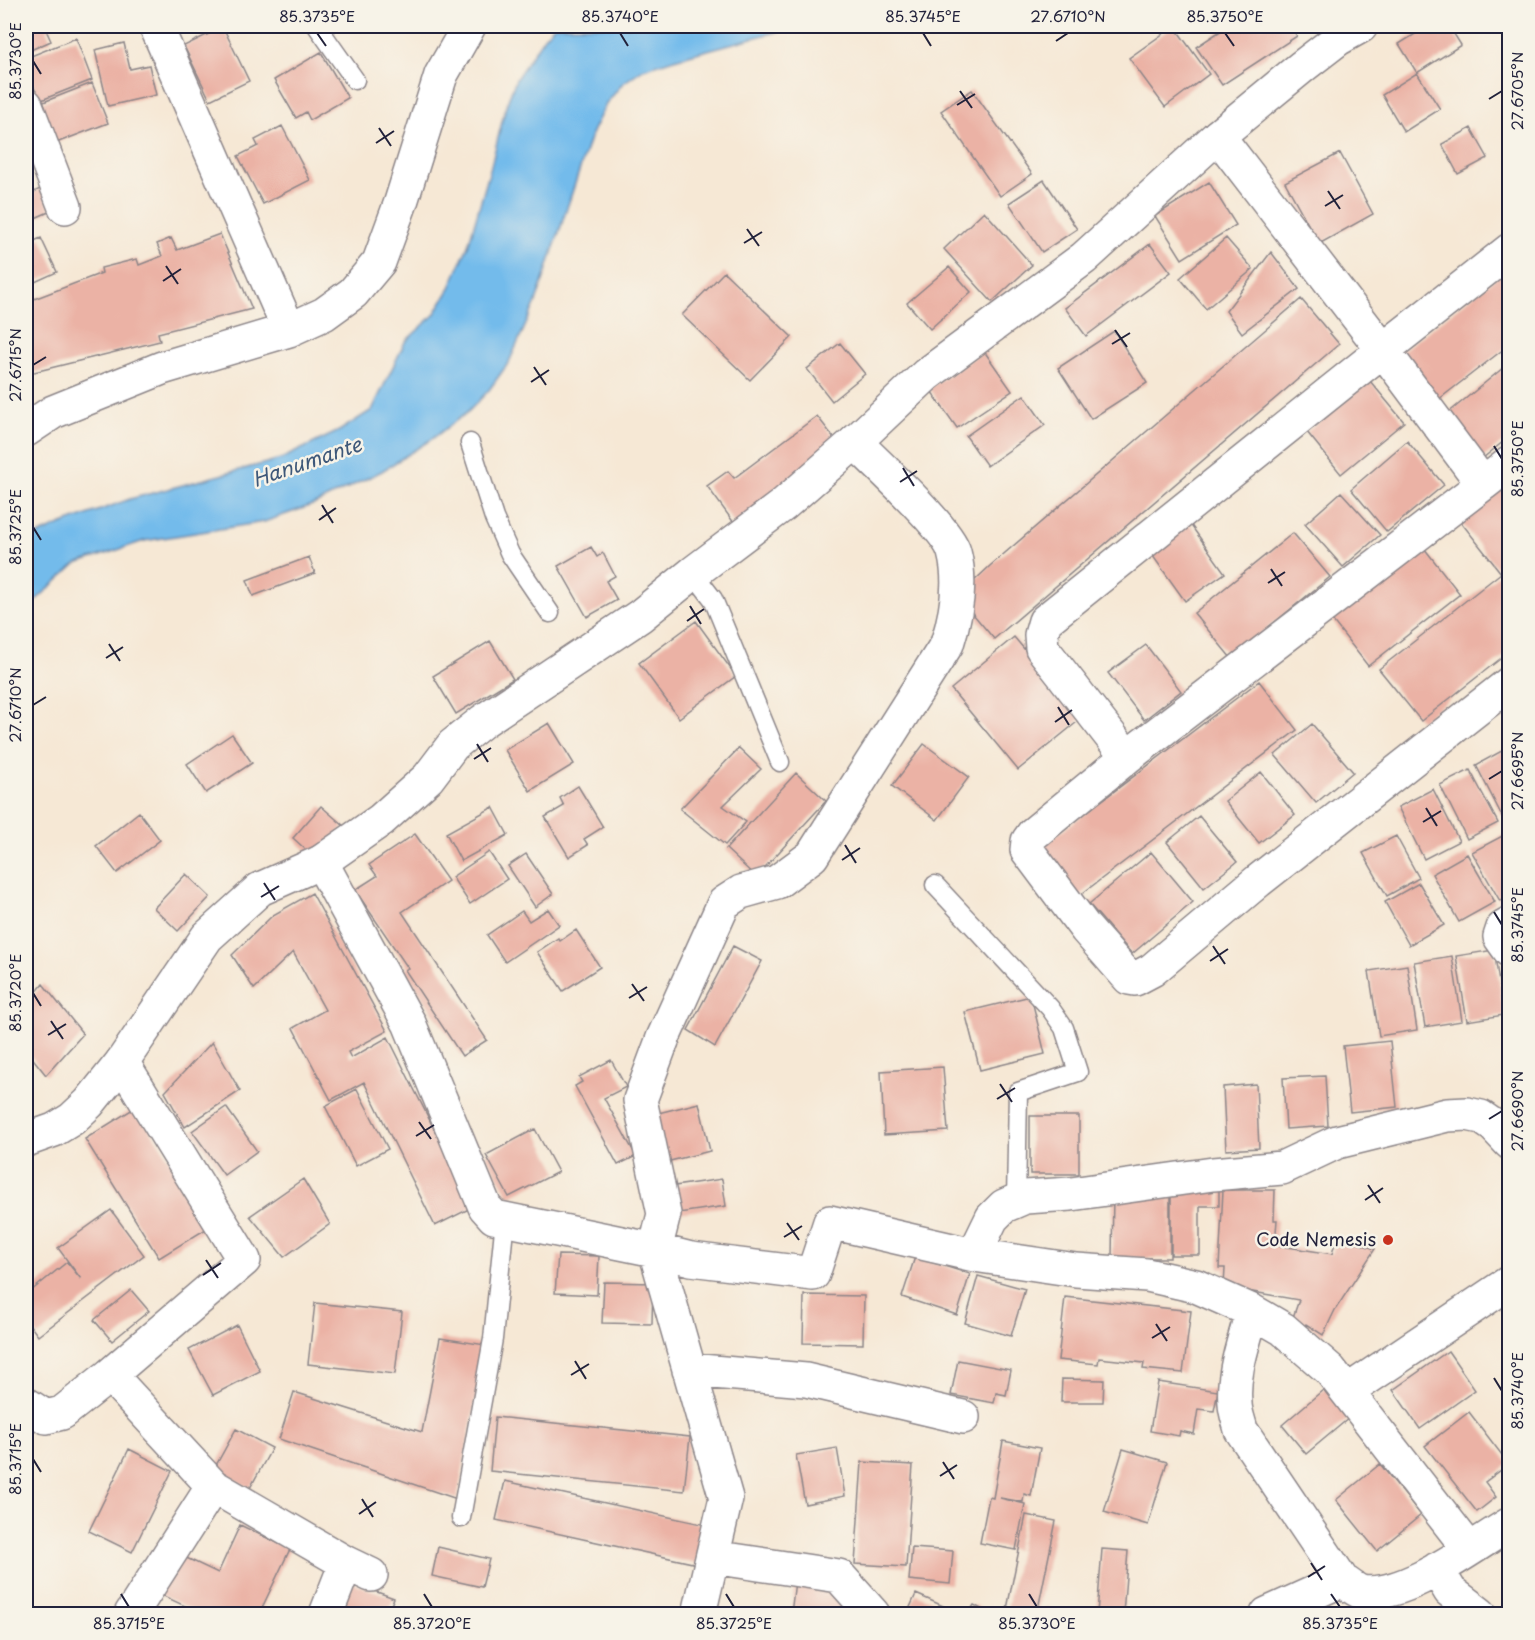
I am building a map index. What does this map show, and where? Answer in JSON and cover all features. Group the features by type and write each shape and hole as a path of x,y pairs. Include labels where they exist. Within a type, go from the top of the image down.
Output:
{"street":[{"path":"156,26 290,330"},
{"path":"26,430 53,411 162,368 290,330 324,314 353,293 379,262 402,201 441,75 469,26"},
{"path":"26,1140 54,1130 72,1119 89,1103 122,1062 207,937 260,889 321,862 381,820 428,778 453,745 630,623 783,505 855,442 926,375 1084,258 1218,135 1303,66 1361,26"},
{"path":"26,105 65,207"},
{"path":"1218,135 1483,484"},
{"path":"1127,757 1042,648 1041,635 1045,621 1509,250"},
{"path":"699,1614 726,1498 655,1250 663,1214 640,1100 663,1038 724,903 741,892 777,882 812,856 947,644 958,588 954,551 943,531 855,442"},
{"path":"1509,463 1127,757 1033,834 1028,841 1027,850 1086,929 1129,978 1135,979 1152,970 1258,881 1509,683"},
{"path":"321,862 409,1023 485,1207 494,1217 692,1259 813,1274 830,1222 974,1255 1076,1270 1147,1275 1196,1286 1252,1311 1283,1329 1330,1370 1469,1549"},
{"path":"1509,924 1503,928 1500,937 1509,951"},
{"path":"26,1404 46,1417 62,1413 110,1375 244,1260 122,1062"},
{"path":"974,1255 992,1218 1004,1206 1025,1197 1071,1194 1213,1174 1282,1168 1336,1142 1447,1115 1467,1114 1481,1117 1494,1126 1509,1143"},
{"path":"1348,1391 1509,1281"},
{"path":"1252,1311 1239,1358 1234,1403 1241,1430 1342,1580 1359,1591 1372,1593 1417,1581 1509,1524"},
{"path":"689,1370 806,1380 963,1417"},
{"path":"110,1375 213,1486 358,1569 326,1614"},
{"path":"131,1614 213,1486"},
{"path":"713,1557 839,1576 873,1614"},
{"path":"1437,1569 1450,1591 1480,1614"},
{"path":"1267,1614 1342,1580"}],"lane":[{"path":"318,26 355,80"},
{"path":"471,443 494,518 506,545 550,613"},
{"path":"693,573 713,599 780,762"},
{"path":"935,885 1050,1008 1064,1028 1078,1072 1018,1092 1016,1201"},
{"path":"461,1518 493,1340 505,1219"}],"water":[{"name":"Hanumante","path":"554,26 798,26 643,69 622,84 606,104 592,132 536,302 509,362 489,390 469,411 432,439 382,471 315,504 264,522 144,541 76,564 26,609 26,540 130,499 281,459 339,431 372,410 405,342 434,315 449,290 468,246 506,106 516,79"}],"building":[{"path":"26,26 56,26 46,30 51,41 26,52"},
{"path":"1174,26 1209,74 1165,107 1129,58"},
{"path":"1228,26 1290,26 1297,36 1222,85 1196,47"},
{"path":"1428,26 1449,26 1461,45 1417,73 1399,44"},
{"path":"223,27 249,81 210,100 184,46"},
{"path":"76,38 92,80 39,101 26,65 26,58"},
{"path":"124,43 130,69 149,65 156,95 108,106 95,50"},
{"path":"321,52 348,98 310,120 306,112 296,118 274,80"},
{"path":"1417,73 1440,109 1404,132 1382,95"},
{"path":"92,83 108,123 56,143 41,103"},
{"path":"972,90 1032,174 1000,196 941,111"},
{"path":"282,126 310,180 263,204 238,156 258,146 255,140"},
{"path":"1471,128 1488,158 1458,174 1442,144"},
{"path":"1340,153 1373,214 1319,244 1285,182"},
{"path":"1044,180 1077,229 1042,252 1009,203"},
{"path":"1209,182 1236,225 1182,259 1155,216"},
{"path":"42,188 51,211 26,222 26,196"},
{"path":"984,211 1032,265 992,302 944,249"},
{"path":"26,222 34,241 41,238 57,272 26,286"},
{"path":"220,234 252,309 158,333 160,341 26,374 26,302 102,273 101,268 137,259 139,265 162,256 157,244 171,238 177,250"},
{"path":"1226,238 1253,269 1206,309 1180,278"},
{"path":"1150,244 1171,272 1086,336 1065,308"},
{"path":"1271,252 1299,289 1242,333 1226,311"},
{"path":"949,267 971,292 930,329 907,303"},
{"path":"1509,268 1509,345 1434,403 1397,355"},
{"path":"724,272 792,337 750,380 682,315"},
{"path":"1301,299 1339,344 994,639 958,596 991,565"},
{"path":"1114,331 1147,383 1091,419 1058,368"},
{"path":"840,343 865,374 832,401 807,369"},
{"path":"984,351 1012,391 957,428 929,388"},
{"path":"1509,363 1509,437 1478,462 1442,418"},
{"path":"1370,381 1404,422 1341,474 1307,432"},
{"path":"1024,395 1045,425 987,466 966,436"},
{"path":"817,416 842,448 737,527 707,486 728,471 734,478"},
{"path":"1407,441 1444,485 1387,532 1351,489"},
{"path":"1509,475 1509,652 1421,721 1379,669 1501,573 1456,516"},
{"path":"1341,492 1380,535 1343,567 1305,524"},
{"path":"1190,524 1225,573 1185,601 1150,552"},
{"path":"1293,533 1330,577 1231,658 1194,613"},
{"path":"591,547 597,557 603,553 615,576 606,581 617,600 587,617 558,566"},
{"path":"1424,548 1460,594 1368,666 1332,620"},
{"path":"309,557 315,573 253,596 247,580"},
{"path":"696,621 736,676 679,718 639,663"},
{"path":"1014,637 1082,718 1018,770 951,689"},
{"path":"490,641 513,679 456,714 433,676"},
{"path":"1146,645 1181,691 1144,720 1108,673"},
{"path":"1259,681 1297,730 1075,899 1037,850"},
{"path":"549,723 574,764 530,791 505,750"},
{"path":"1312,724 1353,772 1316,803 1275,755"},
{"path":"232,734 252,763 206,793 187,764"},
{"path":"924,744 969,777 937,820 892,786"},
{"path":"1509,747 1509,812 1502,816 1476,765"},
{"path":"739,748 761,769 723,806 746,822 725,845 680,809"},
{"path":"1470,770 1498,823 1467,839 1440,785"},
{"path":"1261,772 1295,815 1259,843 1225,801"},
{"path":"796,773 826,801 756,877 726,849"},
{"path":"578,786 603,827 584,839 588,845 569,857 545,817 564,806 560,798"},
{"path":"1433,789 1459,841 1424,859 1398,807"},
{"path":"321,806 344,826 315,858 293,838"},
{"path":"493,807 508,835 461,861 446,833"},
{"path":"139,812 160,840 117,873 96,846"},
{"path":"1199,816 1237,862 1204,888 1167,842"},
{"path":"1508,833 1509,895 1500,901 1472,852"},
{"path":"415,834 448,881 402,912 487,1040 462,1056 405,970 408,968 355,890 377,876 369,865"},
{"path":"1396,836 1419,878 1387,896 1363,853"},
{"path":"489,852 507,879 470,904 452,877"},
{"path":"1151,852 1193,902 1132,954 1089,904"},
{"path":"526,854 553,894 535,907 508,866"},
{"path":"1467,854 1495,902 1459,922 1432,874"},
{"path":"186,874 210,897 178,931 154,908"},
{"path":"1419,883 1444,925 1409,945 1385,902"},
{"path":"312,893 387,1031 348,1052 351,1058 388,1037 473,1207 435,1226 364,1082 331,1100 293,1028 325,1010 293,952 254,989 232,955 273,915"},
{"path":"548,909 559,925 505,962 487,935 522,911 529,921"},
{"path":"576,930 600,967 563,991 537,952 558,938 560,941"},
{"path":"733,946 762,961 715,1047 688,1030"},
{"path":"1494,950 1504,1015 1467,1021 1456,956"},
{"path":"1452,956 1462,1021 1425,1027 1414,962"},
{"path":"1407,965 1417,1030 1379,1036 1369,971"},
{"path":"43,984 83,1034 46,1075 26,1050 26,1005"},
{"path":"1031,996 1045,1054 980,1070 965,1012"},
{"path":"1390,1041 1397,1107 1350,1112 1343,1046"},
{"path":"212,1042 240,1091 185,1127 165,1092"},
{"path":"611,1060 626,1087 604,1098 636,1156 618,1165 575,1086 582,1082 579,1077"},
{"path":"943,1067 948,1131 884,1135 881,1071"},
{"path":"1325,1076 1328,1126 1286,1129 1283,1078"},
{"path":"1256,1084 1259,1148 1226,1150 1223,1087"},
{"path":"357,1089 388,1149 356,1166 325,1106"},
{"path":"699,1103 710,1151 666,1162 654,1114"},
{"path":"136,1107 211,1226 159,1258 85,1139"},
{"path":"226,1107 257,1151 224,1175 192,1131"},
{"path":"1030,1116 1079,1116 1079,1174 1030,1174"},
{"path":"535,1129 558,1172 509,1197 486,1155"},
{"path":"303,1179 330,1224 284,1257 250,1216"},
{"path":"722,1179 726,1206 679,1213 675,1186"},
{"path":"1171,1182 1219,1182 1219,1206 1200,1206 1200,1255 1171,1255"},
{"path":"1223,1190 1275,1190 1274,1220 1277,1220 1275,1245 1332,1254 1337,1236 1375,1249 1335,1310 1323,1335 1306,1324 1304,1328 1291,1323 1299,1300 1224,1287 1225,1268 1219,1268"},
{"path":"1113,1194 1170,1194 1170,1258 1112,1258"},
{"path":"111,1210 144,1255 38,1336 26,1320 26,1295 67,1262 81,1279 58,1248"},
{"path":"558,1255 599,1256 597,1295 555,1293"},
{"path":"915,1257 970,1274 957,1315 902,1297"},
{"path":"978,1276 1025,1289 1011,1336 965,1323"},
{"path":"604,1282 653,1283 652,1324 602,1323"},
{"path":"131,1290 149,1311 112,1341 94,1320"},
{"path":"804,1295 864,1296 863,1344 803,1343"},
{"path":"1065,1297 1191,1311 1183,1373 1143,1369 1144,1363 1099,1358 1098,1364 1058,1360"},
{"path":"315,1303 402,1312 395,1374 308,1364"},
{"path":"237,1325 260,1371 213,1395 189,1350"},
{"path":"440,1338 486,1345 457,1499 279,1439 294,1392 422,1432"},
{"path":"1448,1351 1475,1390 1420,1429 1393,1390"},
{"path":"958,1360 1011,1370 1006,1395 996,1393 994,1403 951,1395"},
{"path":"1062,1379 1104,1380 1103,1402 1061,1402"},
{"path":"1158,1382 1218,1391 1214,1411 1198,1409 1194,1434 1180,1431 1179,1436 1150,1431"},
{"path":"1330,1384 1355,1413 1306,1454 1282,1425"},
{"path":"1469,1412 1509,1464 1485,1482 1496,1497 1477,1512 1425,1446"},
{"path":"495,1417 690,1437 684,1491 490,1471"},
{"path":"236,1429 272,1448 250,1488 214,1469"},
{"path":"1003,1441 1040,1448 1031,1496 1024,1494 1023,1502 1000,1498 1025,1504 1016,1550 980,1543 989,1497 993,1498"},
{"path":"837,1448 845,1496 805,1504 796,1455"},
{"path":"129,1449 172,1471 132,1552 89,1531"},
{"path":"1123,1449 1167,1462 1148,1525 1104,1512"},
{"path":"862,1462 913,1465 906,1567 855,1564"},
{"path":"1380,1464 1421,1515 1377,1551 1336,1500"},
{"path":"505,1481 706,1525 697,1564 496,1520"},
{"path":"1026,1515 1056,1521 1037,1614 1007,1609"},
{"path":"240,1525 290,1549 259,1614 197,1614 198,1612 157,1593 176,1553 218,1573"},
{"path":"438,1547 489,1559 482,1587 432,1576"},
{"path":"912,1548 953,1551 950,1584 909,1580"},
{"path":"1102,1549 1128,1551 1123,1614 1097,1614"},
{"path":"343,1580 394,1598 387,1614 331,1614"},
{"path":"795,1581 846,1587 843,1614 791,1614"},
{"path":"916,1594 943,1606 940,1614 907,1614"},
{"path":"974,1605 990,1614 968,1614"},
{"path":"1047,1607 1057,1614 1040,1614"}],"place":[{"name":"Code Nemesis","path":"1388,1240"}]}
